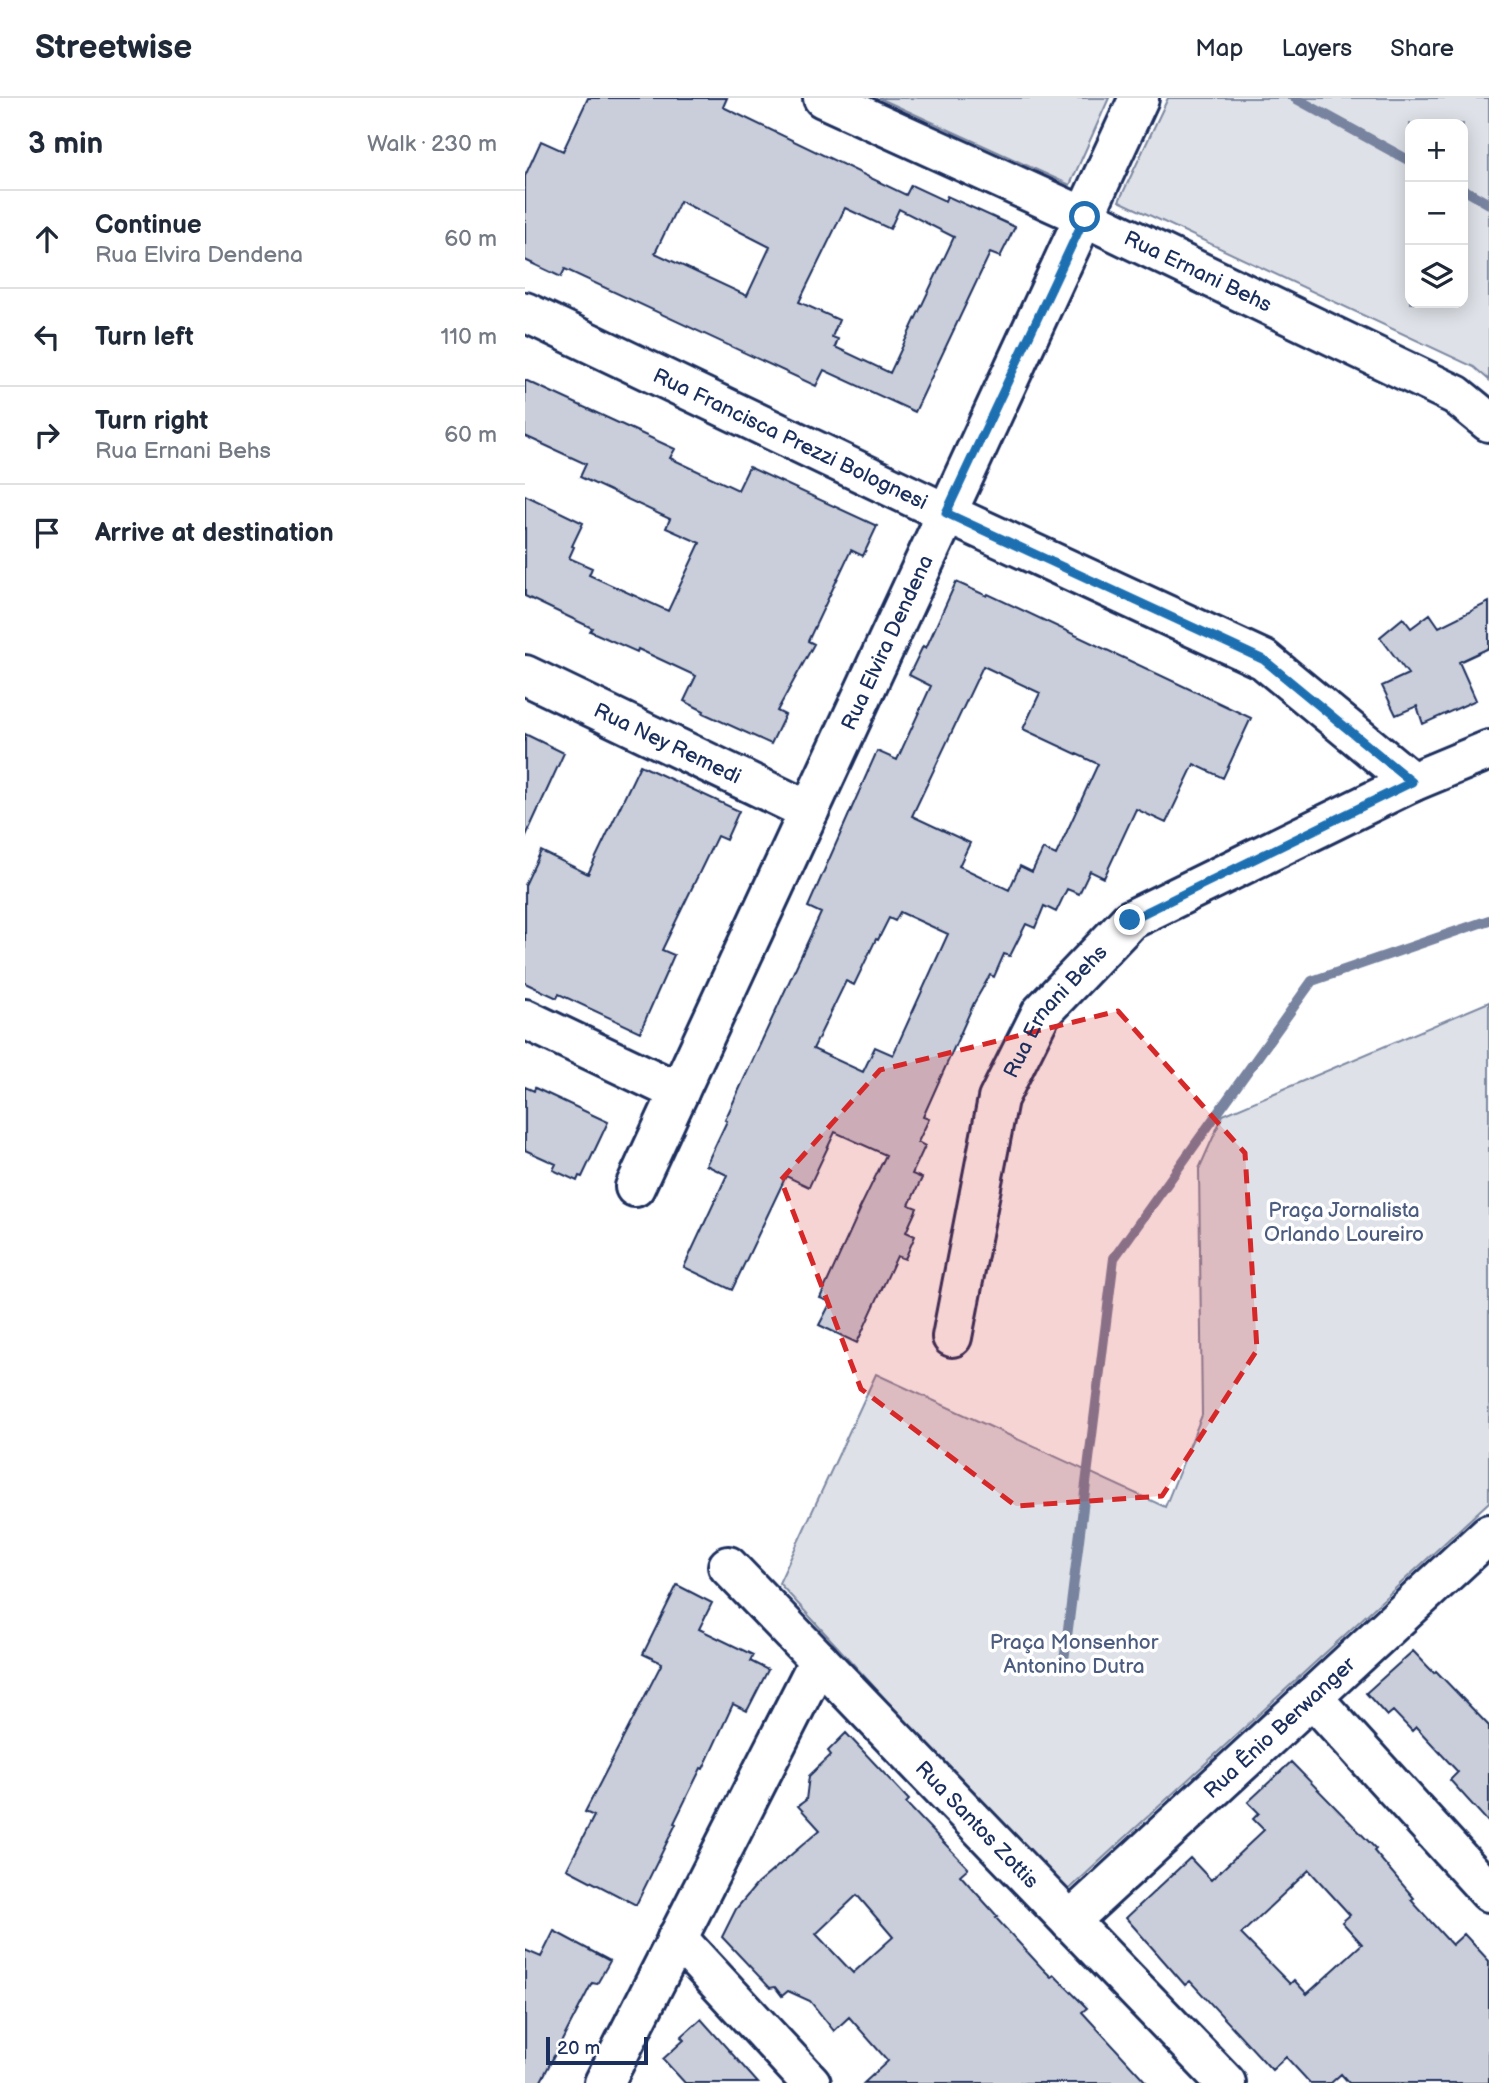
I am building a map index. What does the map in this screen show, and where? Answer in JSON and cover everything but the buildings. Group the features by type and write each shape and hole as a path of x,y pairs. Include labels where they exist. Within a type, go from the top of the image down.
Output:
{"street":[{"name":"Rua Ernani Behs","path":"823,98 1085,217 1456,395 1489,422"},
{"name":"Rua Elvira Dendena","path":"635,1188 1138,100"},
{"name":"Rua Francisca Prezzi Bolognesi","path":"525,312 946,513 1264,660 1412,782"},
{"name":"Rua Ney Remedi","path":"525,675 809,811"},
{"name":"Rua Ernani Behs","path":"952,1337 999,1099 1041,1013 1130,920 1412,782 1489,750"},
{"path":"525,1019 679,1091"},
{"name":"Rua Ênio Berwanger","path":"1070,1921 1489,1534"},
{"name":"Rua Santos Zottis","path":"729,1566 1070,1921 1218,2080"},
{"path":"604,2083 819,1660"},
{"path":"1313,1697 1489,1892"},
{"path":"677,1938 811,2083"}],"highlighted area":[{"path":"1118,1011 1245,1153 1257,1350 1162,1496 1016,1506 861,1389 781,1180 880,1070"}],"green space":[{"path":"879,98 1109,98 1070,185"},
{"path":"1168,98 1489,98 1489,380 1474,367 1119,201"},
{"path":"1489,1002 1489,1502 1064,1894 779,1583 876,1374 1165,1507 1202,1415 1199,1169 1223,1115"}],"waterway":[{"path":"1295,98 1405,158"},
{"path":"1468,192 1489,204"},
{"path":"1064,1661 1114,1258 1312,981 1489,920"}],"route":[{"path":"1085,217 946,513 1264,660 1412,782 1130,920"}],"park label":[{"name":"Praça Jornalista Orlando Loureiro","path":"1344,1222"},
{"name":"Praça Monsenhor Antonino Dutra","path":"1074,1654"}]}
